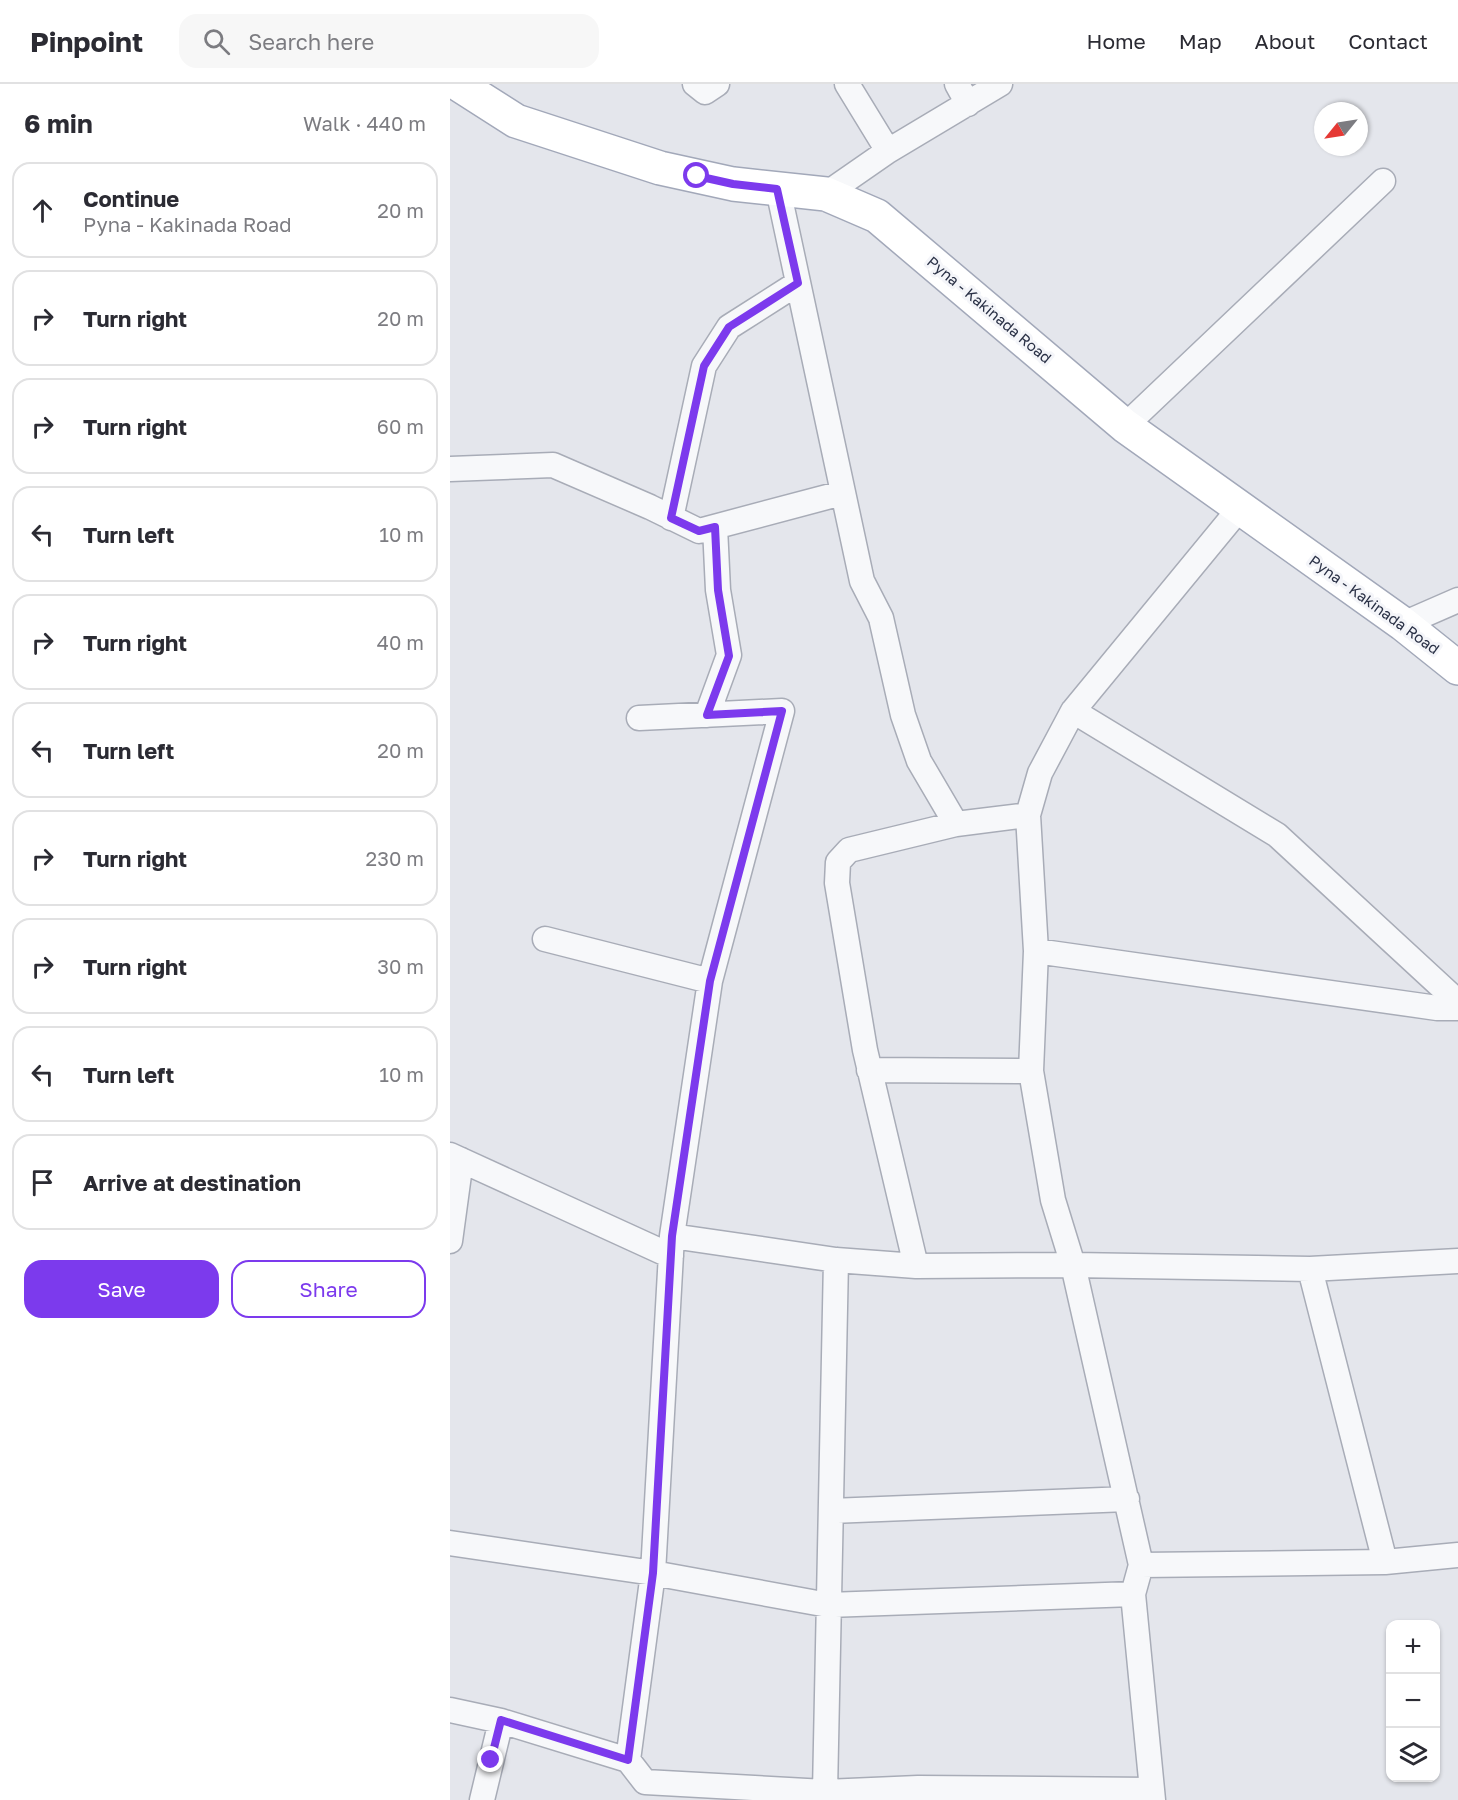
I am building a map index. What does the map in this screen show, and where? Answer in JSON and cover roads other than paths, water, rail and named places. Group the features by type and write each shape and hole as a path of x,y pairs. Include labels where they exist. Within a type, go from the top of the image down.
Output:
{"main road":[{"name":"Pyna - Kakinada Road","path":"458,84 516,121 660,168 733,184 826,194 877,216 1125,426 1403,624 1458,668"}],"street":[{"path":"695,84 705,92 717,84"},
{"path":"847,84 888,152"},
{"path":"826,194 888,152 963,94 1000,84"},
{"path":"1125,426 1383,181"},
{"path":"777,189 862,581 881,618 906,724 919,761 956,824"},
{"path":"671,518 704,366 729,327 798,283"},
{"path":"450,469 553,465 699,531 843,493"},
{"path":"639,718 782,711 710,981 672,1246 653,1573 628,1760 643,1791 1152,1795 1133,1594 1141,1565 1073,1265 1053,1200 1031,1071 1036,951 1028,815 1040,772 1073,711 1240,508"},
{"path":"707,715 729,656 718,590 715,527"},
{"path":"1403,624 1458,600"},
{"path":"1073,711 1277,835 1458,1002"},
{"path":"916,1266 869,1070 837,883 838,861 849,850 956,824 1028,815"},
{"path":"545,939 710,981"},
{"path":"1036,951 1437,1008 1458,1008"},
{"path":"869,1070 1031,1071"},
{"path":"450,1241 456,1157 672,1246 916,1266 1073,1265 1310,1269 1458,1261"},
{"path":"825,1792 836,1260"},
{"path":"1310,1269 1385,1562"},
{"path":"831,1511 1127,1499"},
{"path":"450,1543 653,1573 828,1605 1133,1594"},
{"path":"1141,1565 1385,1562 1458,1555"},
{"path":"450,1710 501,1720 628,1760"},
{"path":"482,1800 501,1720"}]}
